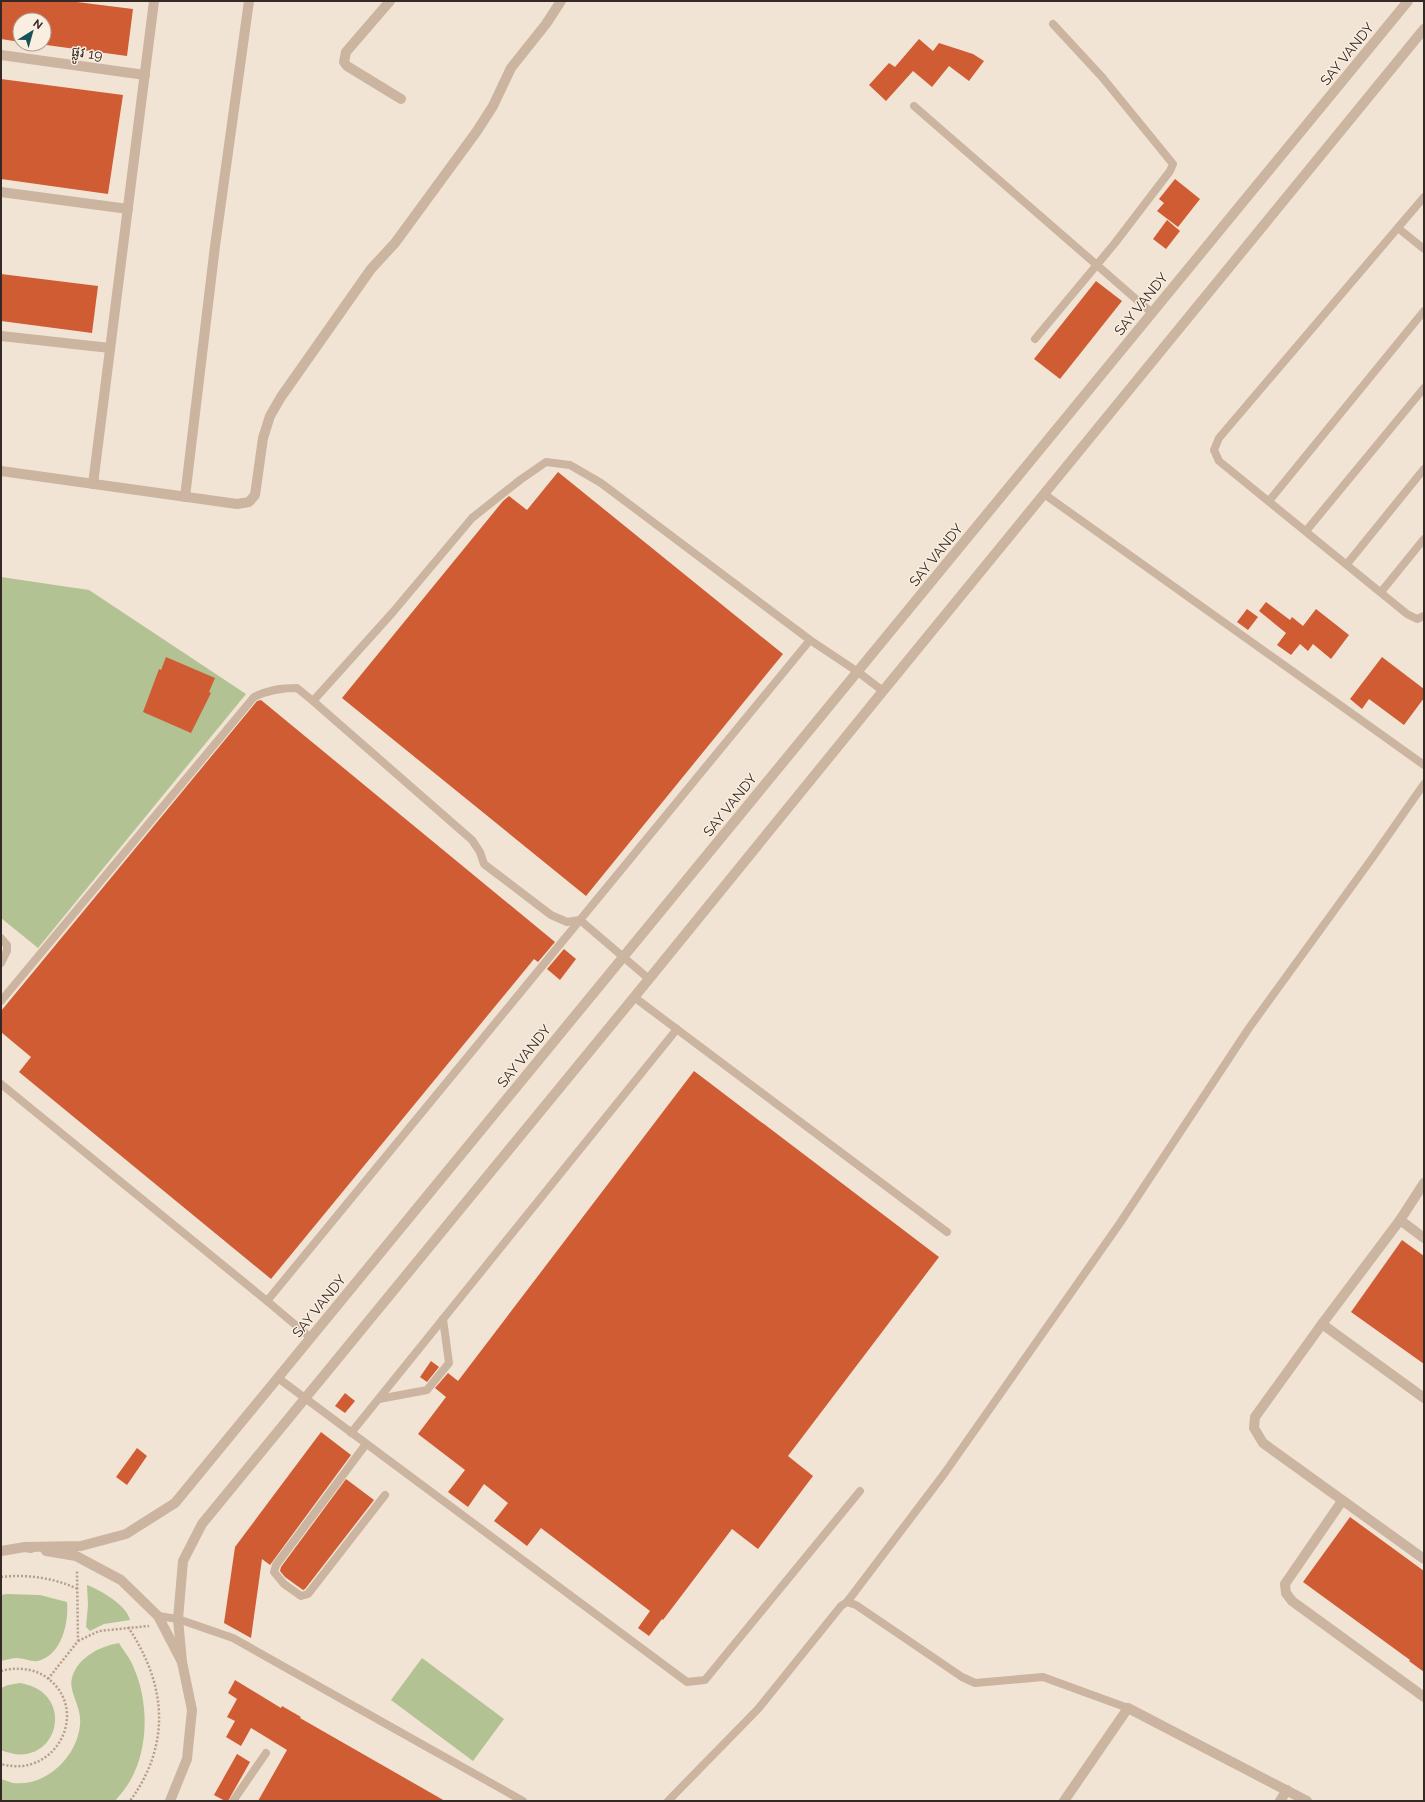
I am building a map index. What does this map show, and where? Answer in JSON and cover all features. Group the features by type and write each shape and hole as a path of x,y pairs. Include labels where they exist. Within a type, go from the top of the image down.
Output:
{"street":[{"path":"93,484 154,1"},
{"path":"185,497 214,246 248,1"},
{"path":"390,1 346,52 344,62 347,66 401,99"},
{"path":"1,471 237,504 248,502 255,495 263,438 270,416 281,397 370,269 395,243 477,131 493,106 511,68 546,24 560,1"},
{"name":"SAY VANDY","path":"25,1547 81,1546 126,1534 175,1503 1408,1"},
{"path":"170,1801 187,1759 192,1710 182,1662 178,1619 183,1561 202,1524 1424,29"},
{"name":"ផ្លូវ 19","path":"1,55 145,75"},
{"path":"1,192 128,208"},
{"path":"1,336 110,348"},
{"path":"1424,1183 1400,1220 1255,1417 1254,1428 1263,1443 1424,1559"},
{"path":"1400,1220 1424,1238"},
{"path":"1322,1324 1424,1398"},
{"path":"1342,1501 1285,1584 1286,1593 1292,1601 1424,1697"},
{"path":"1,1551 25,1547 76,1556 121,1580 160,1621 182,1662"},
{"path":"1064,1801 1128,1708 1307,1801"},
{"path":"1280,1801 1287,1790"}],"lane":[{"path":"1035,339 1096,264 1115,244 1174,164 1102,77 1053,24"},
{"path":"914,106 1152,313"},
{"path":"1424,197 1218,438 1214,450 1219,461 1408,614 1417,619 1424,616"},
{"path":"1398,228 1424,250"},
{"path":"1269,501 1424,311"},
{"path":"1306,531 1424,388"},
{"path":"313,701 393,612 472,518 520,480 546,462 570,465 600,483 810,640 858,672 882,691"},
{"path":"1347,564 1424,469"},
{"path":"1044,494 1424,765"},
{"path":"1381,592 1424,539"},
{"path":"267,1302 810,640"},
{"path":"1,1001 254,697 264,692 279,688 296,688 313,701 472,840 480,852 484,864 551,915 567,922 580,920 649,979"},
{"path":"668,1801 758,1709 841,1606 846,1602 944,1474 1120,1224 1249,1028 1373,858 1424,784"},
{"path":"1,938 7,945 7,951 1,963"},
{"path":"634,997 947,1232"},
{"path":"351,1433 677,1029"},
{"path":"1,1084 311,1338"},
{"path":"379,1399 427,1390 449,1363 443,1319"},
{"path":"278,1378 687,1682 705,1680 860,1491"},
{"path":"366,1444 276,1565 274,1572 278,1578 301,1596 308,1594 385,1495"},
{"path":"846,1602 856,1605 962,1677 975,1683 1043,1677 1128,1708"},
{"path":"160,1621 178,1619 233,1638 523,1801"},
{"path":"233,1801 266,1753"}],"path":[{"path":"76,1556 78,1641"},
{"path":"1,1577 31,1576 50,1579 78,1590"},
{"path":"48,1679 78,1641 99,1632 160,1621"},
{"path":"128,1627 140,1645 150,1668 158,1699 159,1718 158,1737 147,1774 130,1801"},
{"path":"1,1671 15,1668 28,1669 48,1679 60,1692 65,1705 66,1725 63,1738 55,1749 40,1762 27,1766 1,1764"},
{"path":"1,1768 5,1765"}],"green space":[{"path":"1,577 89,590 246,694 38,948 1,918"},
{"path":"87,1585 106,1594 119,1604 128,1614 130,1620 104,1624 90,1631 86,1627 88,1605"},
{"path":"1,1595 40,1595 67,1602 67,1619 62,1637 53,1652 46,1658 38,1661 17,1658 1,1661"},
{"path":"119,1643 132,1663 138,1680 142,1694 145,1724 141,1754 136,1768 125,1789 115,1801 1,1801 1,1779 13,1783 25,1783 37,1780 58,1768 66,1758 78,1737 80,1725 79,1712 71,1683 75,1671 90,1654 104,1647"},
{"path":"422,1658 504,1719 473,1761 391,1700"},
{"path":"20,1683 39,1690 50,1701 55,1715 54,1729 47,1742 36,1751 20,1754 1,1750 1,1688"}],"building":[{"path":"1,1 69,1 133,9 127,56 52,46 52,12 12,12 12,41 1,39"},
{"path":"919,39 933,51 939,43 973,54 984,61 969,81 949,66 932,87 913,71 886,101 869,85 889,63 895,67"},
{"path":"1,79 123,95 108,194 1,179"},
{"path":"1175,179 1200,199 1178,227 1157,211 1164,203 1159,199"},
{"path":"1167,220 1180,231 1166,249 1153,239"},
{"path":"1,274 98,286 92,333 1,321"},
{"path":"1096,281 1122,301 1060,379 1034,359"},
{"path":"558,472 783,654 586,896 342,698 503,501 509,496 527,510"},
{"path":"1266,602 1290,620 1292,617 1303,626 1316,609 1349,635 1331,659 1313,644 1308,651 1300,644 1291,655 1277,645 1286,633 1259,611"},
{"path":"1247,609 1258,617 1248,630 1237,622"},
{"path":"166,657 215,678 209,692 211,693 191,733 143,712 159,669 161,670"},
{"path":"1382,657 1424,689 1424,698 1404,725 1369,699 1362,709 1350,699"},
{"path":"261,700 555,942 538,962 534,959 271,1279 19,1072 31,1057 1,1032 1,1011 257,701"},
{"path":"564,949 576,959 560,980 547,969"},
{"path":"694,1071 939,1257 788,1456 813,1476 758,1549 732,1529 663,1620 662,1619 649,1636 638,1628 650,1611 541,1528 527,1546 494,1521 508,1503 484,1484 468,1507 448,1492 465,1470 418,1434 446,1397 435,1388 448,1373 458,1381"},
{"path":"1402,1240 1424,1256 1424,1364 1351,1312"},
{"path":"431,1361 439,1367 427,1382 420,1377"},
{"path":"345,1393 355,1401 345,1413 335,1406"},
{"path":"321,1432 351,1455 270,1565 262,1559 251,1638 224,1623 235,1547"},
{"path":"137,1448 147,1456 127,1485 116,1477"},
{"path":"346,1479 374,1500 303,1590 285,1577 280,1571 281,1567"},
{"path":"1350,1517 1424,1571 1424,1672 1409,1661 1410,1660 1303,1582"},
{"path":"235,1680 281,1708 282,1706 301,1717 300,1718 445,1801 258,1801 287,1750 251,1728 241,1746 226,1737 235,1721 227,1717 237,1699 228,1693"},
{"path":"237,1754 250,1762 228,1801 225,1801 214,1795"}]}
